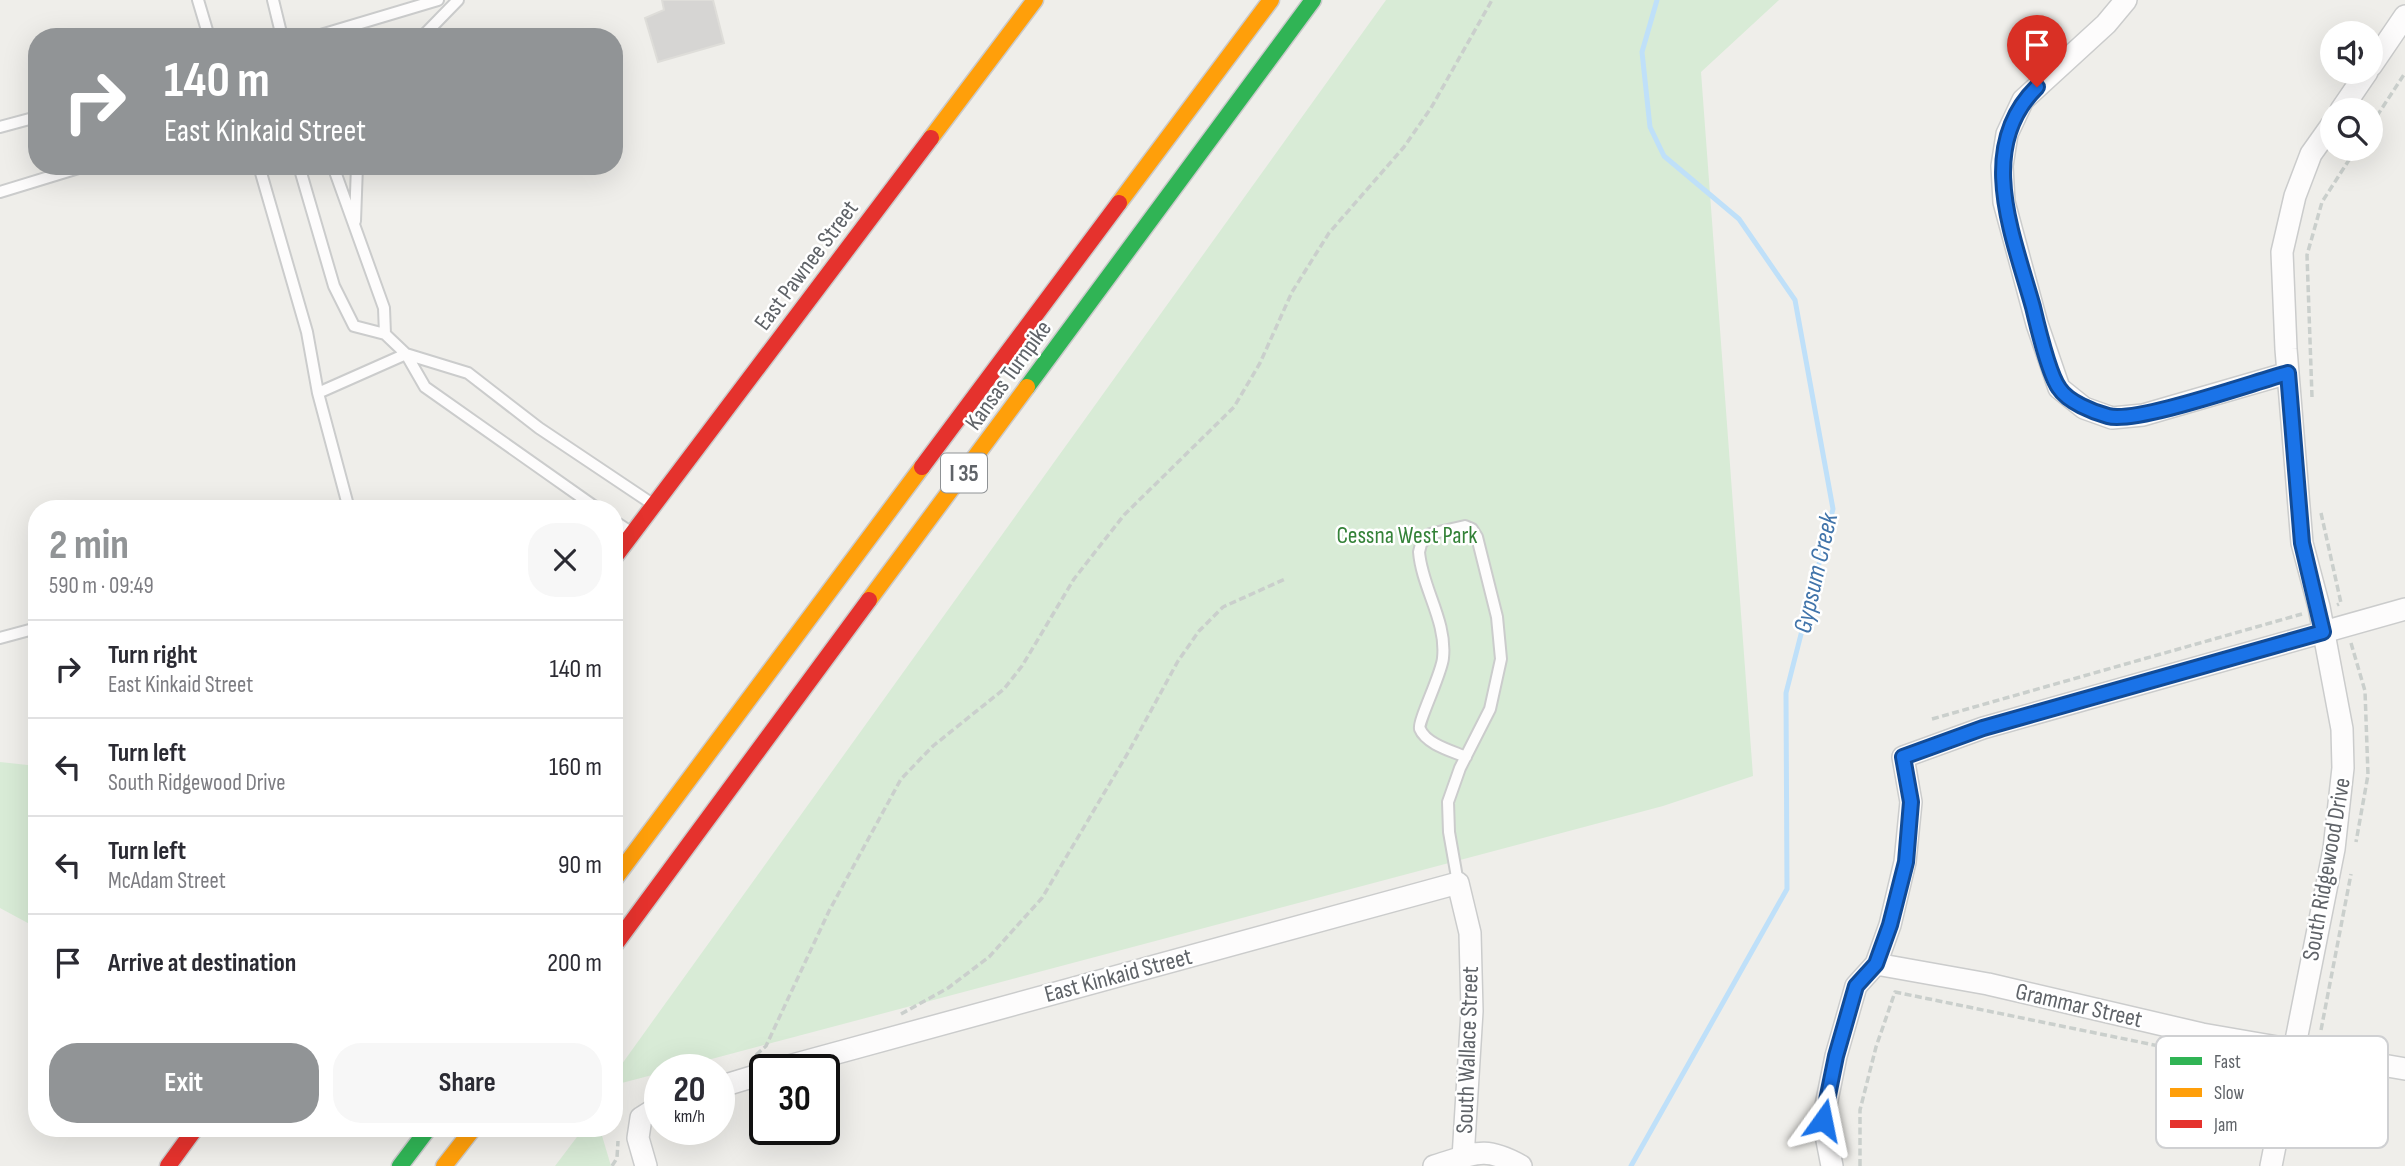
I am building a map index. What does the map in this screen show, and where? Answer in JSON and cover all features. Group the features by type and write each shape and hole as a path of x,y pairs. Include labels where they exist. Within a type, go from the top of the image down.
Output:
{"main road":[{"name":"East Pawnee Street","path":"623,546 1035,0"},
{"name":"Kansas Turnpike","path":"623,868 1271,0"},
{"name":"Kansas Turnpike","path":"623,934 1313,0"},
{"path":"168,1166 189,1137"},
{"path":"400,1166 422,1137"},
{"path":"444,1166 467,1137"}],"street":[{"path":"2126,0 2106,24 2023,100 2007,134 2002,166 2004,202 2037,324 2059,388 2084,408 2112,418 2143,415 2288,373"},
{"path":"2383,48 2405,16"},
{"name":"South Ridgewood Drive","path":"2295,1036 2334,849 2343,768 2342,729 2319,609 2302,543 2288,373 2282,252 2295,196 2312,154 2320,142"},
{"path":"1832,1166 1823,1120 1836,1056 1856,986 1876,964 1890,925 1906,862 1911,802 1903,757 1983,728 2405,609"},
{"name":"East Kinkaid Street","path":"833,1054 1458,883"},
{"name":"South Wallace Street","path":"1458,883 1470,933 1472,1011 1463,1158 1486,1151 1521,1166"},
{"name":"Grammar Street","path":"1876,964 1988,984 2214,1036"},
{"path":"644,1116 641,1118 638,1138 646,1166"},
{"name":"South Ridgewood Drive","path":"2271,1166 2274,1148"},
{"path":"1434,1166 1463,1158"}],"lane":[{"path":"198,0 206,28"},
{"path":"273,0 280,28"},
{"path":"344,28 438,0"},
{"path":"431,28 458,0"},
{"path":"0,127 28,119"},
{"path":"0,192 56,175"},
{"path":"262,175 307,332 318,393 347,500"},
{"path":"302,175 334,286 354,326 385,334 406,354 425,387 585,500"},
{"path":"336,175 384,307 385,334"},
{"path":"355,228 358,175"},
{"path":"318,393 406,354 468,373 539,428 653,505"},
{"path":"1458,883 1449,832 1448,802 1466,757 1490,709 1501,659 1497,617 1476,537 1472,529 1465,526 1430,534 1421,544 1419,552 1443,634 1444,659 1431,699 1419,723 1420,731 1428,739 1466,757"},
{"path":"623,528 632,534"},
{"path":"0,638 28,630"}],"path":[{"path":"748,1059 766,1046 829,911 901,779 933,746 1004,689 1022,666 1074,579 1124,515 1234,407 1260,363 1292,292 1329,233 1404,147 1431,108 1492,0"},
{"path":"2383,107 2405,73"},
{"path":"2312,408 2307,255 2322,202 2348,161"},
{"path":"1932,719 2341,604 2319,503"},
{"path":"896,1017 948,988 989,957 1042,898 1129,751 1178,661 1199,631 1223,607 1285,579"},
{"path":"1860,1166 1860,1110 1876,1047 1895,992 2156,1046"}],"green space":[{"name":"Cessna West Park","path":"1386,0 1779,0 1701,72 1753,776 1663,806 730,1054 644,1054 644,1077 623,1083 623,1062"},
{"path":"0,762 28,765 28,923 0,908"},
{"path":"577,1137 602,1137 611,1166 555,1166"}],"building":[{"path":"662,0 713,0 724,43 658,62 645,18 664,10"}],"waterway":[{"name":"Gypsum Creek","path":"1631,1166 1787,889 1786,693 1833,509 1795,300 1739,219 1664,156 1650,127 1642,52 1657,0"}],"traffic: fast":[{"path":"1027,387 1313,0"},
{"path":"400,1166 422,1137"}],"traffic: slow":[{"path":"931,138 1035,0"},
{"path":"1119,203 1271,0"},
{"path":"869,600 1027,387"},
{"path":"623,868 922,467"},
{"path":"444,1166 467,1137"}],"traffic: jam":[{"path":"623,546 931,138"},
{"path":"922,467 1119,203"},
{"path":"623,934 869,600"},
{"path":"168,1166 189,1137"}],"route":[{"path":"1823,1120 1836,1056 1856,986 1876,964 1890,925 1906,862 1911,802 1903,757 1983,728 2323,632 2302,543 2288,373 2143,415 2112,418 2084,408 2059,388 2037,324 2004,202 2002,166 2007,134 2023,100 2037,87"}]}
